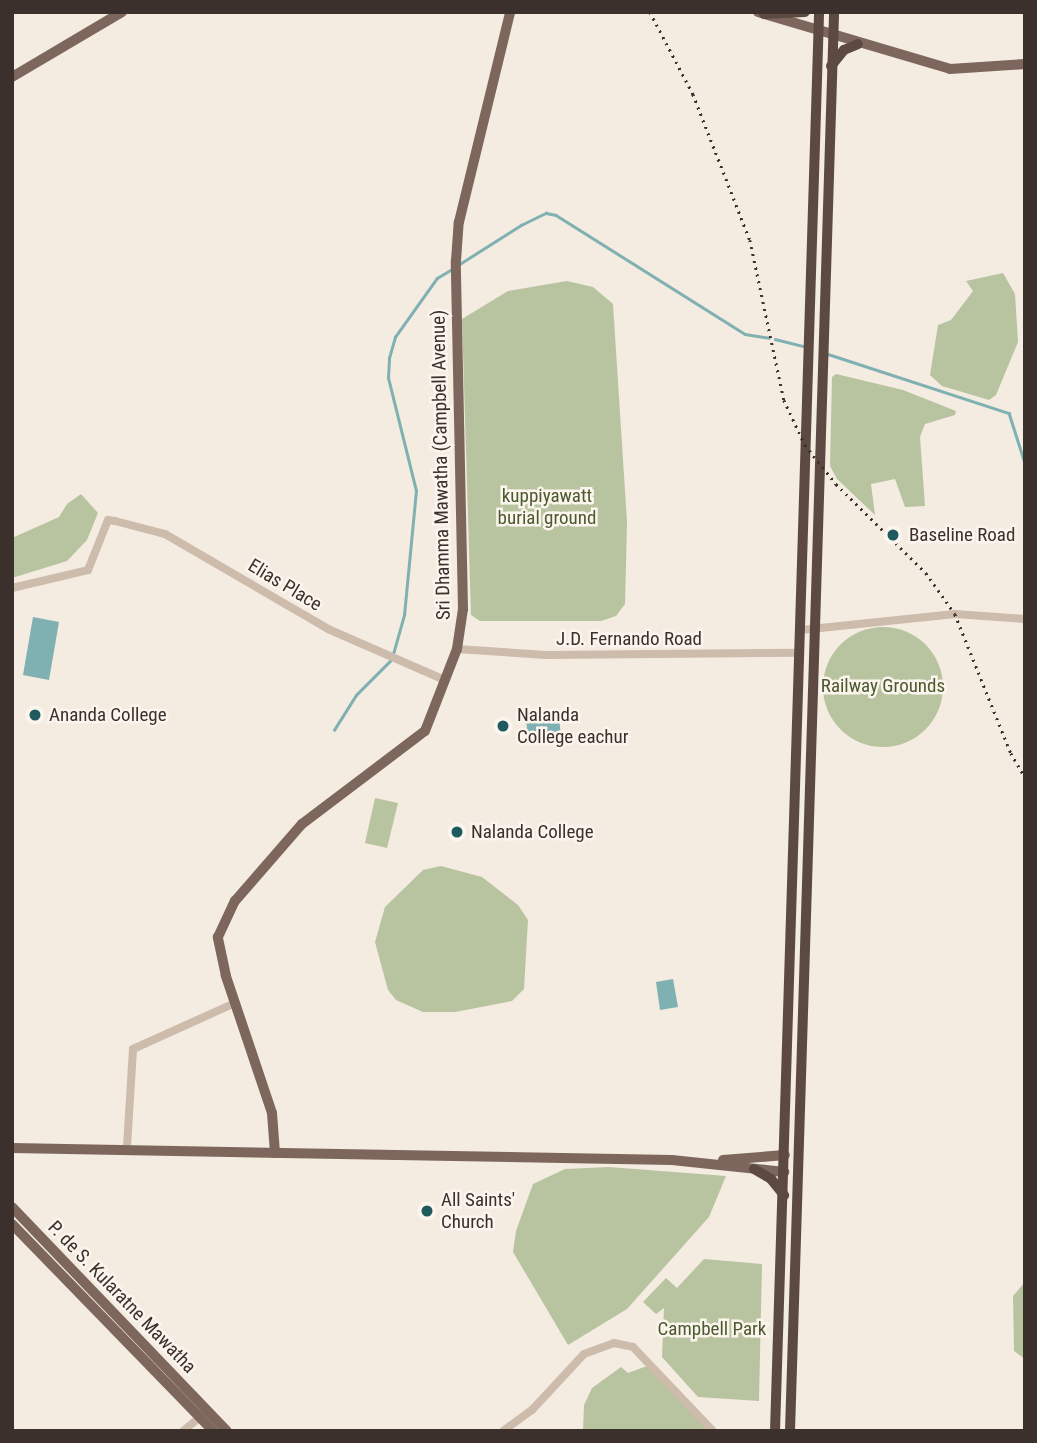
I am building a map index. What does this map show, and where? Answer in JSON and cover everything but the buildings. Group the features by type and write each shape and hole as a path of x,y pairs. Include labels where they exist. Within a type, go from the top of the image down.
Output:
{"highway":[{"path":"761,13 805,12"},
{"path":"775,1431 819,12"},
{"path":"790,1431 834,12"},
{"path":"831,67 844,50 858,44"},
{"path":"754,1169 771,1179 784,1195"}],"main road":[{"path":"12,77 122,12"},
{"name":"Sri Dhamma Mawatha (Campbell Avenue)","path":"275,1153 272,1113 235,1003 218,937 223,919 302,824 425,732 457,649 463,609 456,266 459,222 510,12"},
{"path":"761,13 858,44 950,69 1025,64"},
{"path":"12,1150 127,1147 275,1153 701,1161 785,1155"},
{"path":"701,1161 785,1172"},
{"name":"P. de S. Kularatne Mawatha","path":"12,1207 204,1414"},
{"name":"P. de S. Kularatne Mawatha","path":"12,1224 204,1414"},
{"path":"204,1414 214,1431"},
{"path":"204,1414 227,1431"}],"street":[{"name":"Elias Place","path":"12,588 88,570 108,520 165,534 328,629 445,680"},
{"path":"801,630 955,614 1025,619"},
{"name":"J.D. Fernando Road","path":"457,649 573,655 800,653"},
{"path":"127,1147 133,1049 235,1003"},
{"path":"785,1155 800,1156"},
{"path":"785,1172 800,1173"},
{"path":"503,1431 532,1410 584,1354 614,1343 633,1347 713,1431"},
{"path":"183,1431 204,1414"}],"green space":[{"path":"1003,273 1015,294 1018,342 996,395 989,400 942,386 930,375 938,325 951,320 973,291 966,281"},
{"name":"kuppiyawatt burial ground","path":"567,281 593,287 613,304 627,522 625,604 616,616 601,621 480,621 471,615 462,319 508,291"},
{"path":"836,374 903,390 956,411 955,415 925,424 920,437 925,506 905,507 895,479 871,484 875,515 837,479 830,466 832,377"},
{"path":"81,494 98,513 87,540 67,561 12,578 12,538 59,517 67,504"},
{"name":"Railway Grounds","path":"883,627 906,631 926,644 939,664 943,687 939,710 926,730 906,743 883,747 860,743 840,730 827,710 823,687 827,664 840,644 860,631"},
{"path":"375,798 398,803 387,848 365,843"},
{"path":"441,866 482,877 518,905 528,920 524,989 512,1001 455,1012 423,1012 396,1000 388,990 375,942 385,907 423,870"},
{"path":"609,1167 726,1176 709,1217 627,1309 568,1345 513,1252 516,1231 533,1184 565,1169"},
{"name":"Campbell Park","path":"704,1259 762,1264 759,1401 698,1397 662,1357 664,1308 656,1314 643,1302 666,1278 677,1288"},
{"path":"1025,1282 1025,1359 1014,1351 1013,1296"},
{"path":"647,1366 710,1431 583,1431 584,1405 592,1388 621,1367 628,1373"}],"water":[{"path":"33,617 59,622 49,680 23,675"},
{"path":"559,716 561,738 528,740 526,718"},
{"path":"673,979 678,1007 660,1010 656,982"}],"waterway":[{"path":"458,265 521,225 546,213 556,215 745,334 769,338"},
{"path":"393,654 404,615 416,491 388,378 389,358 395,337 437,278 452,269"},
{"path":"775,339 806,347"},
{"path":"825,353 1009,413 1025,463"},
{"path":"334,730 356,695 391,660"}],"railway":[{"path":"650,12 693,94 750,240 784,400 805,445 836,484 926,573 955,614 1011,753 1025,777"}],"place":[{"name":"Baseline Road","path":"893,535"},
{"name":"Ananda College","path":"35,715"},
{"name":"Nalanda College eachur","path":"503,726"},
{"name":"Nalanda College","path":"457,832"},
{"name":"All Saints' Church","path":"427,1211"}]}
